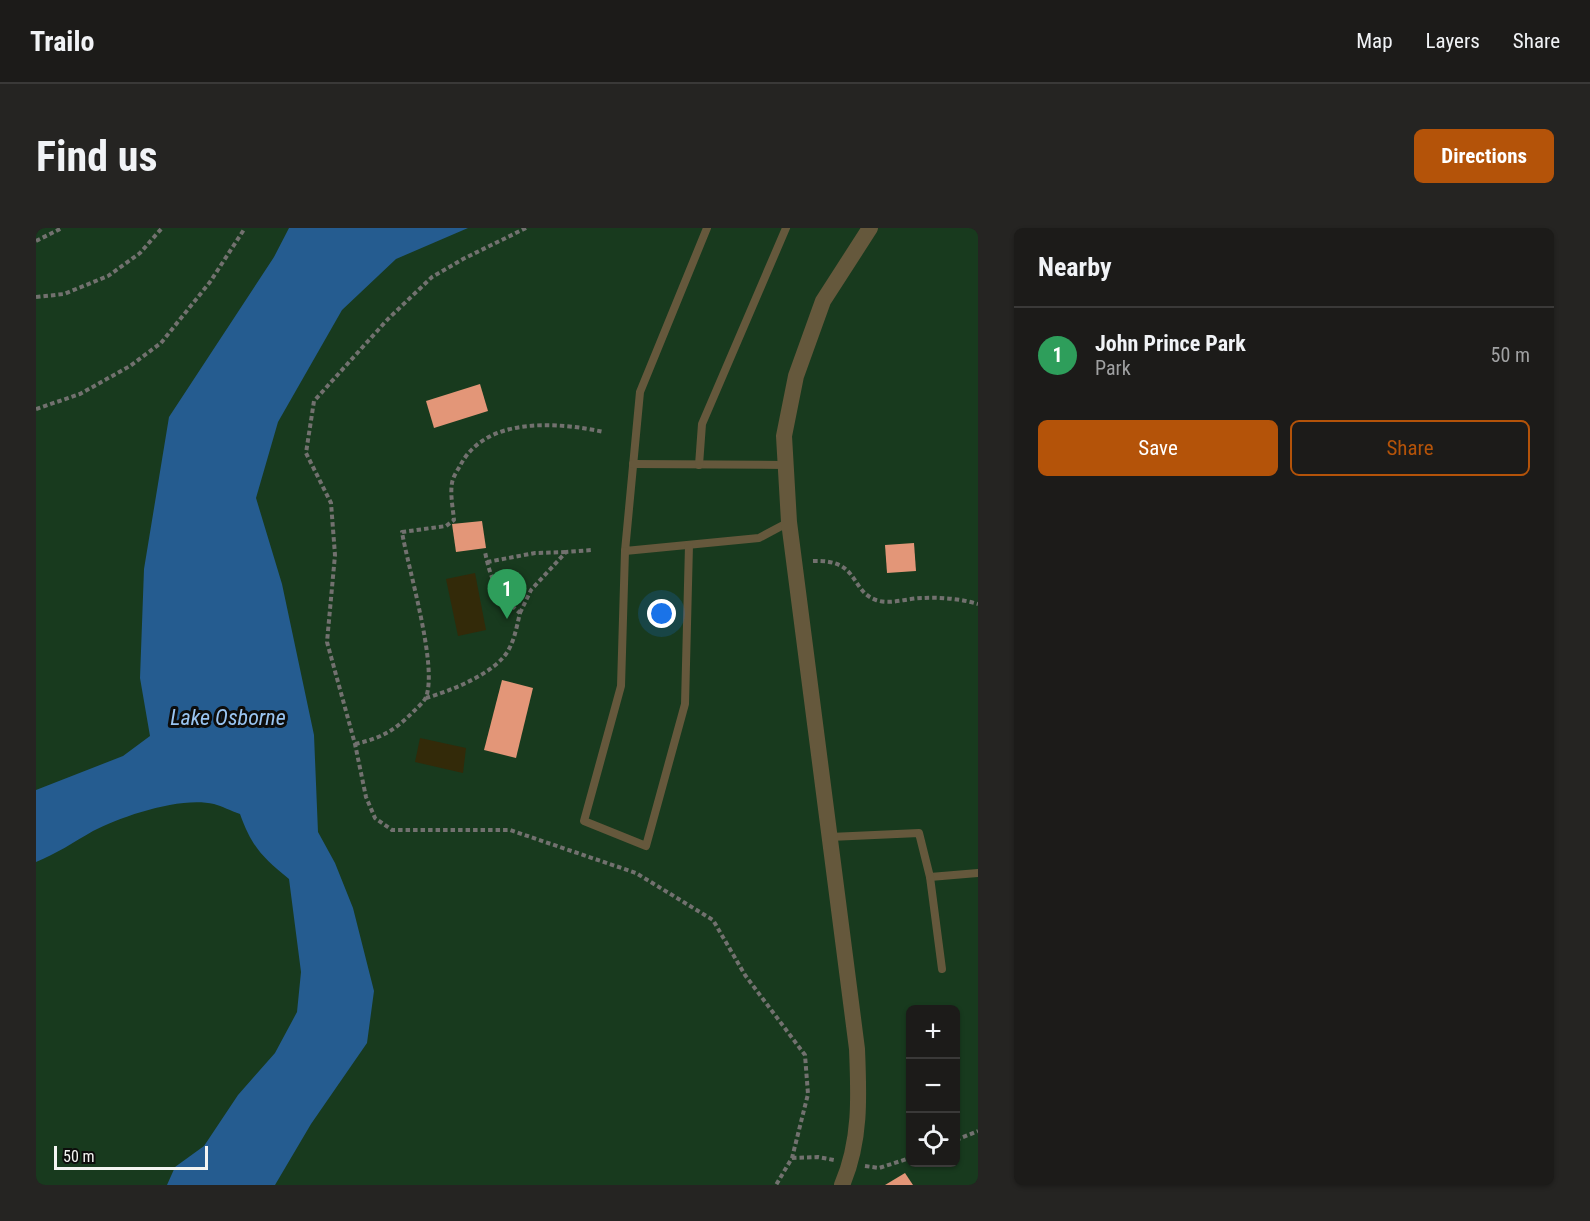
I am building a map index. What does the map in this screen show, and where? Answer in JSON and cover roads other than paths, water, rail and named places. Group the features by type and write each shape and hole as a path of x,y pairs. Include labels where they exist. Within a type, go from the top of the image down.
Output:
{"street":[{"path":"843,1185 851,1164 857,1134 860,1099 857,1049 789,522 784,436 796,376 822,301 870,228"}],"lane":[{"path":"689,545 684,704 646,846 584,821 621,686 625,551 640,392 707,228"},
{"path":"699,465 702,424 786,228"},
{"path":"633,464 785,465"},
{"path":"625,551 759,538 789,522"},
{"path":"830,837 919,833 930,877 942,969"},
{"path":"930,877 978,873"}],"water":[{"name":"Lake Osborne","path":"289,228 468,228 396,259 342,310 278,422 256,498 282,584 314,735 318,832 335,863 353,908 374,991 367,1043 311,1124 275,1185 167,1185 175,1167 204,1146 238,1095 275,1053 297,1012 301,972 289,879 259,851 240,814 217,805 201,802 169,805 120,819 36,862 36,790 123,756 150,736 140,678 144,569 169,417 274,257"}],"place":[{"name":"John Prince Park","path":"507,619"}]}
